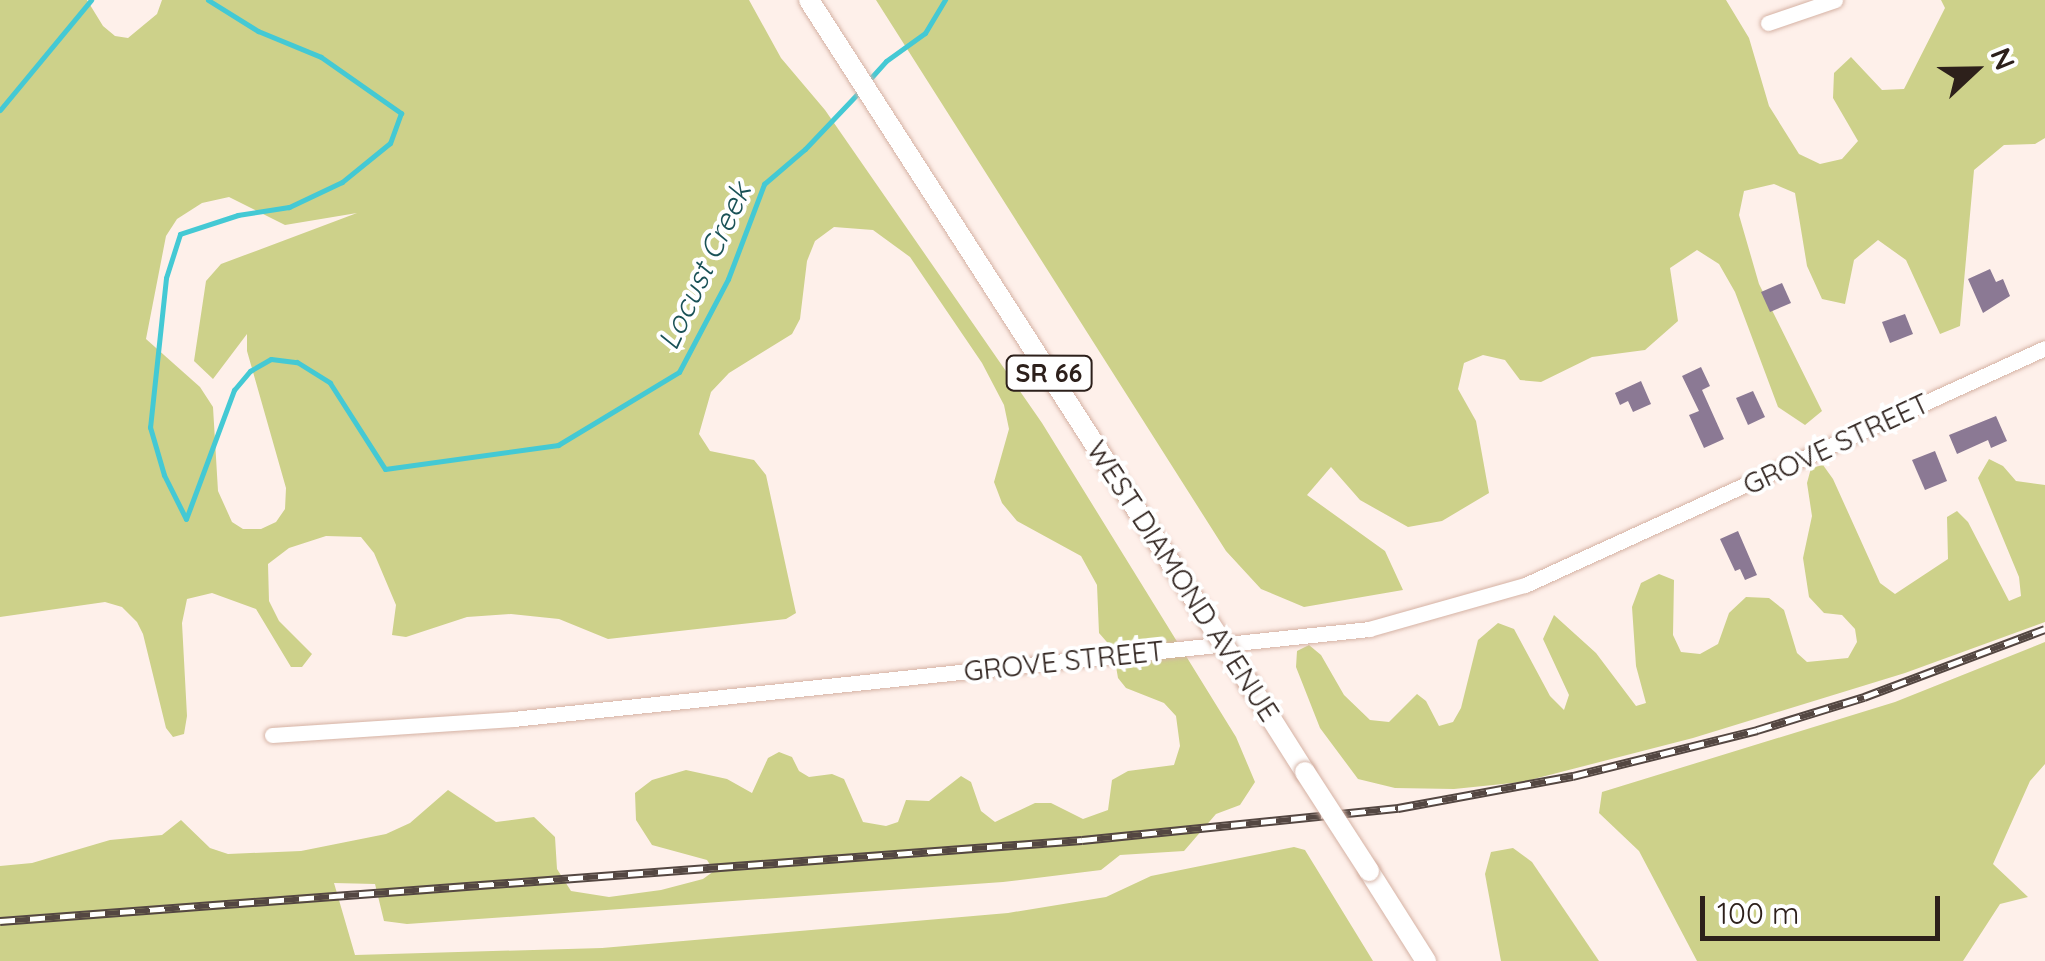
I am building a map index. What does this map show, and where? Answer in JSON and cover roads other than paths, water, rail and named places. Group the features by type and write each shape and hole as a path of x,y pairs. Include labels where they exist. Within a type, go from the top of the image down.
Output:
{"main road":[{"name":"WEST DIAMOND AVENUE","path":"809,0 1426,961"}],"street":[{"path":"1768,23 1835,0"},
{"name":"GROVE STREET","path":"272,735 388,730 1369,628 1525,585 2045,348"}],"waterway":[{"name":"Locust Creek","path":"0,110 91,0"},
{"name":"Locust Creek","path":"208,0 258,31 321,57 401,113 390,143 342,182 289,207 238,215 180,234 166,278 150,427 164,475 186,519 234,390 250,371 271,359 297,362 330,383 385,469 558,445 679,372 728,279 764,184 805,149 859,92"},
{"name":"Locust Creek","path":"869,80 886,61 925,33 945,0"}],"railway":[{"path":"0,921 1082,840 1398,808 1573,776 1757,730 1864,697 2045,629"}]}
